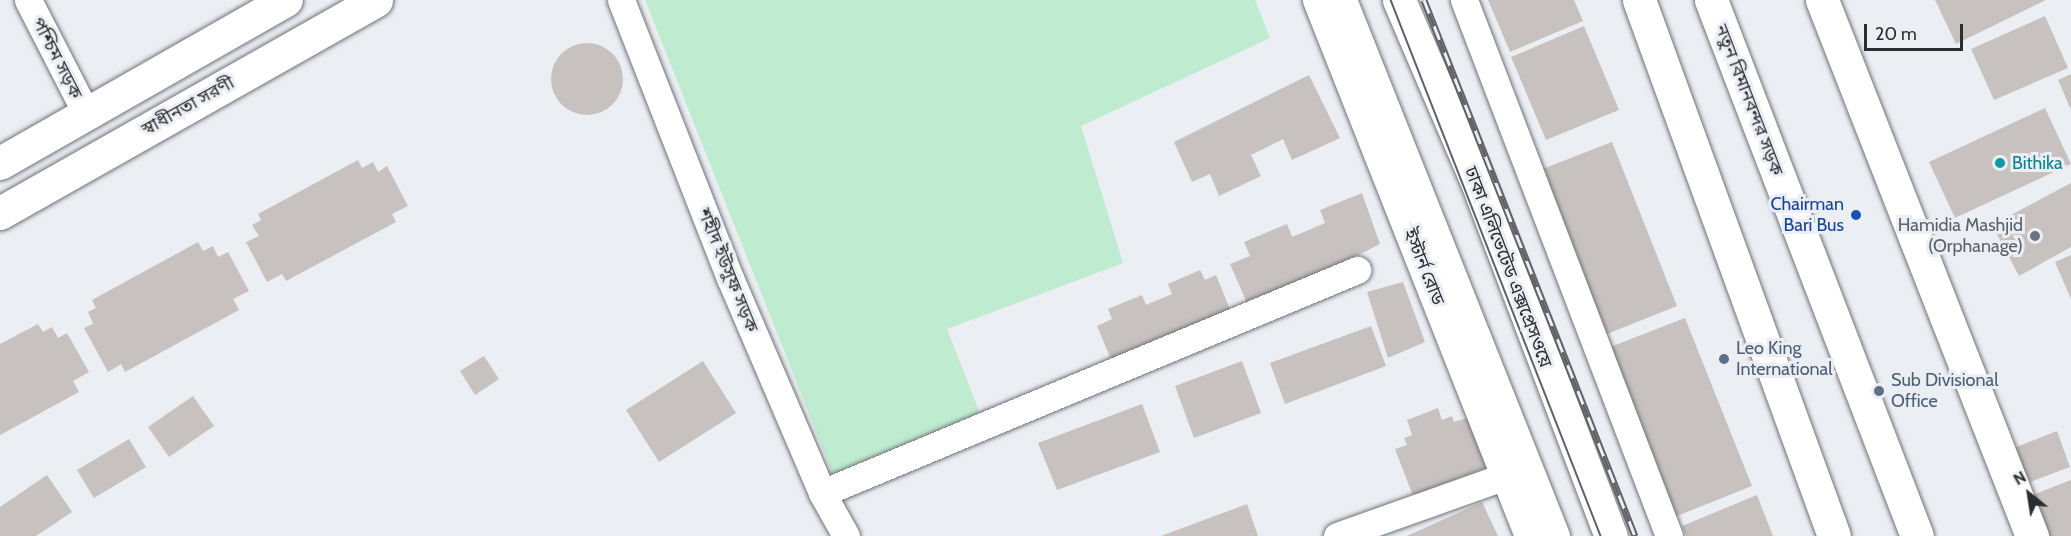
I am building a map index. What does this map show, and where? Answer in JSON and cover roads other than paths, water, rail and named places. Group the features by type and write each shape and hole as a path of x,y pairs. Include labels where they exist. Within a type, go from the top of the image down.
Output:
{"main road":[{"path":"0,163 286,0"},
{"name":"স্বাধীনতা সরণী","path":"0,213 376,0"},
{"path":"1340,0 1553,536"},
{"name":"ঢাকা এলিভেটেড এক্সপ্রেসওয়ে","path":"1399,0 1477,182 1611,536"},
{"path":"1639,0 1834,536"},
{"name":"নতুন বিমানবন্দর সড়ক","path":"1711,0 1917,536"},
{"path":"1822,0 2032,536"}],"street":[{"name":"পশ্চিম সড়ক","path":"28,0 87,115"},
{"name":"শহীদ ইউসুফ সড়ক","path":"621,0 730,278 822,493 846,536"},
{"name":"ইস্টার্ন রোড","path":"1316,0 1446,320 1503,477 1528,536"},
{"path":"1464,0 1669,536"},
{"path":"822,493 1357,270"},
{"path":"1337,536 1503,477"}],"tram line":[{"path":"1391,0 1601,536"}],"railway":[{"path":"1424,0 1635,536"}],"place":[{"name":"Bithika","path":"2000,163"},
{"name":"Chairman Bari Bus","path":"1856,215"},
{"name":"Hamidia Mashjid (Orphanage)","path":"2035,236"},
{"name":"Leo King International","path":"1724,359"},
{"name":"Sub Divisional Office","path":"1879,391"}]}
